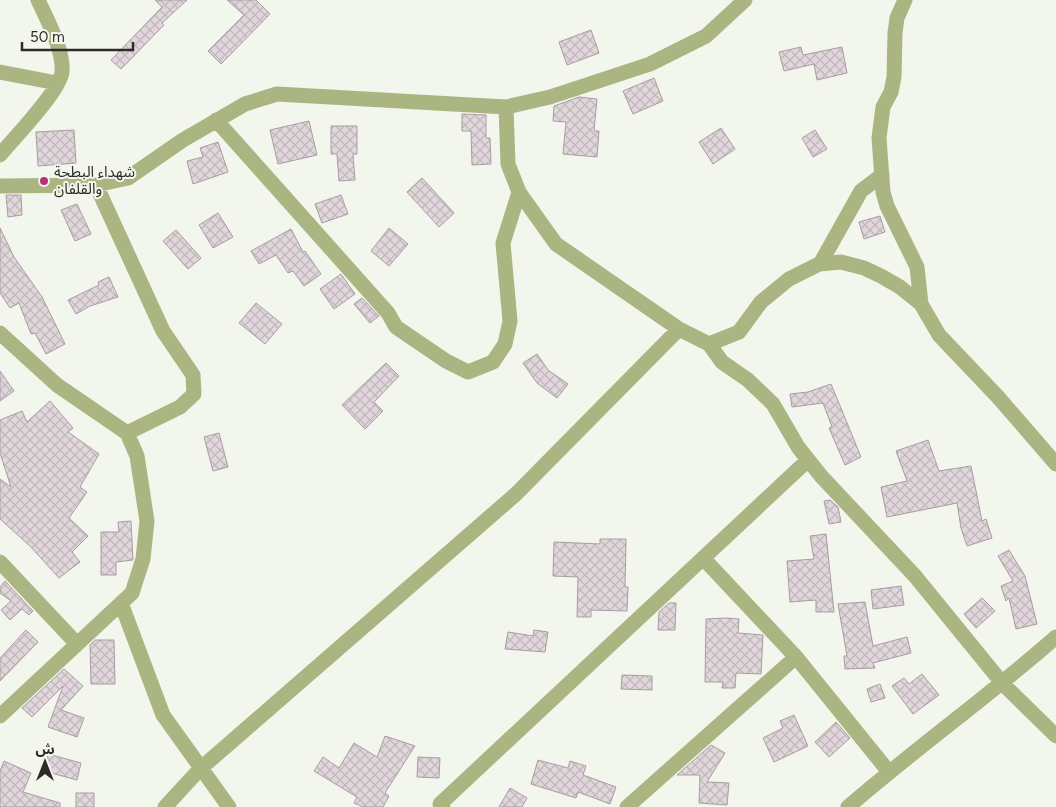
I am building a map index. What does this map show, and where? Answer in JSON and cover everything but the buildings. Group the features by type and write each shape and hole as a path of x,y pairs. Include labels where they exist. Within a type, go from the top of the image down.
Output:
{"street":[{"path":"0,155 53,92 62,73 57,41 38,0"},
{"path":"0,186 96,185 128,178 216,120 245,104 277,94 506,107 550,97 650,64 706,36 745,0"},
{"path":"905,0 895,33 894,77 879,123 883,192 887,206 917,267 921,304"},
{"path":"0,72 57,83"},
{"path":"506,107 508,164 519,192 556,244 679,329 709,344 722,362 748,380 773,404 798,447 808,460 915,576 1003,684 1056,736"},
{"path":"216,120 388,313 396,327 446,361 468,372 493,362 505,344 510,321 503,243 519,192"},
{"path":"820,264 861,191 882,175"},
{"path":"96,185 163,331 193,375 194,394 180,407 126,433"},
{"path":"709,344 739,332 768,297 788,279 820,264 841,262 873,272 900,287 921,304 939,335 998,397 1056,464"},
{"path":"165,807 200,769 516,494 679,329"},
{"path":"0,332 57,385 126,433 137,456 147,521 140,568 132,593 0,716"},
{"path":"443,807 440,804 808,460"},
{"path":"703,558 796,657 889,772"},
{"path":"0,562 77,644"},
{"path":"122,603 163,715 229,807"},
{"path":"848,807 889,772 1003,684 1056,637"},
{"path":"627,807 796,657"}],"place":[{"name":"شهداء البطحة والقلفان","path":"44,181"}]}
